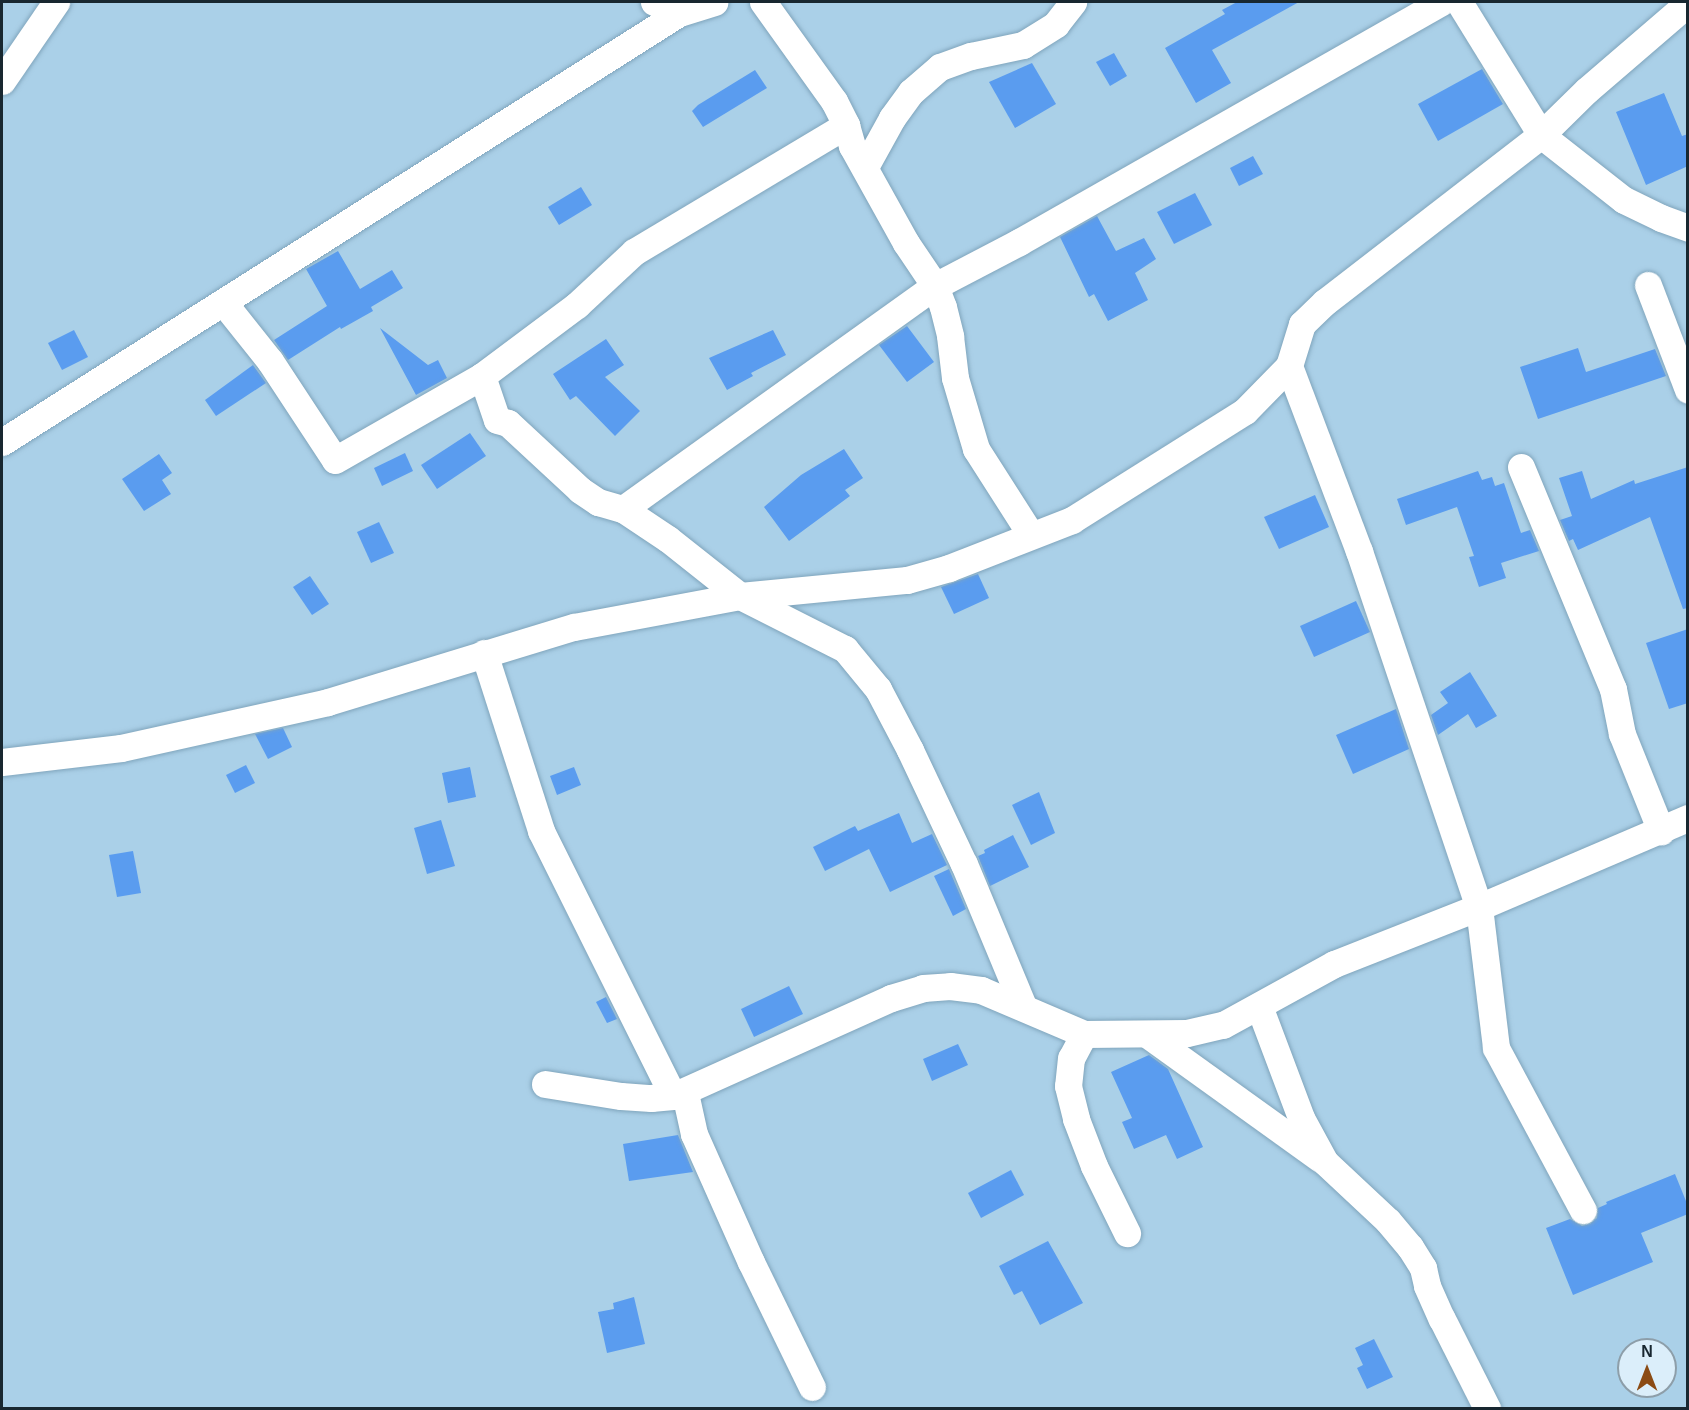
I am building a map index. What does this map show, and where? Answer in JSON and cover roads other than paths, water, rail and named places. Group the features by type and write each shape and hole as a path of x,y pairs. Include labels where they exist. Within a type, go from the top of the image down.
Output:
{"street":[{"path":"2,81 56,2"},
{"path":"654,2 679,13"},
{"path":"2,442 679,13 714,2"},
{"path":"763,2 834,101 846,125 852,146 906,243 935,286 950,336 955,378 976,449 1031,535"},
{"path":"865,167 892,118 911,92 940,67 971,56 1023,45 1056,24 1073,2"},
{"path":"623,509 935,286 1020,242 1442,2"},
{"path":"1459,2 1541,135 1624,200 1660,218 1688,228"},
{"path":"2,762 121,748 317,704 574,627 741,596 907,579 949,568 1072,520 1208,437 1245,411 1289,366 1302,324 1325,302 1541,135 1587,90 1688,3"},
{"path":"223,302 270,362 335,460 482,376 577,305 634,252 846,125"},
{"path":"1648,285 1688,390"},
{"path":"1289,366 1359,551 1479,907 1496,1048 1583,1210"},
{"path":"482,376 497,420 508,423 580,490 598,502 623,509 668,539 741,596 845,649 878,689 964,864 1023,1006"},
{"path":"1521,467 1612,689 1622,734 1660,831"},
{"path":"484,653 542,831 679,1095 751,1262 812,1386"},
{"path":"545,1084 621,1096 651,1098 679,1095 891,998 923,988 950,986 981,990 1084,1034 1187,1033 1223,1025 1334,964 1479,907 1688,818"},
{"path":"1259,1006 1301,1118 1325,1162"},
{"path":"1084,1034 1071,1058 1068,1086 1076,1119 1094,1166 1127,1233"},
{"path":"1148,1035 1325,1162 1388,1221 1410,1247 1423,1268 1427,1286 1442,1319 1487,1408"}]}
